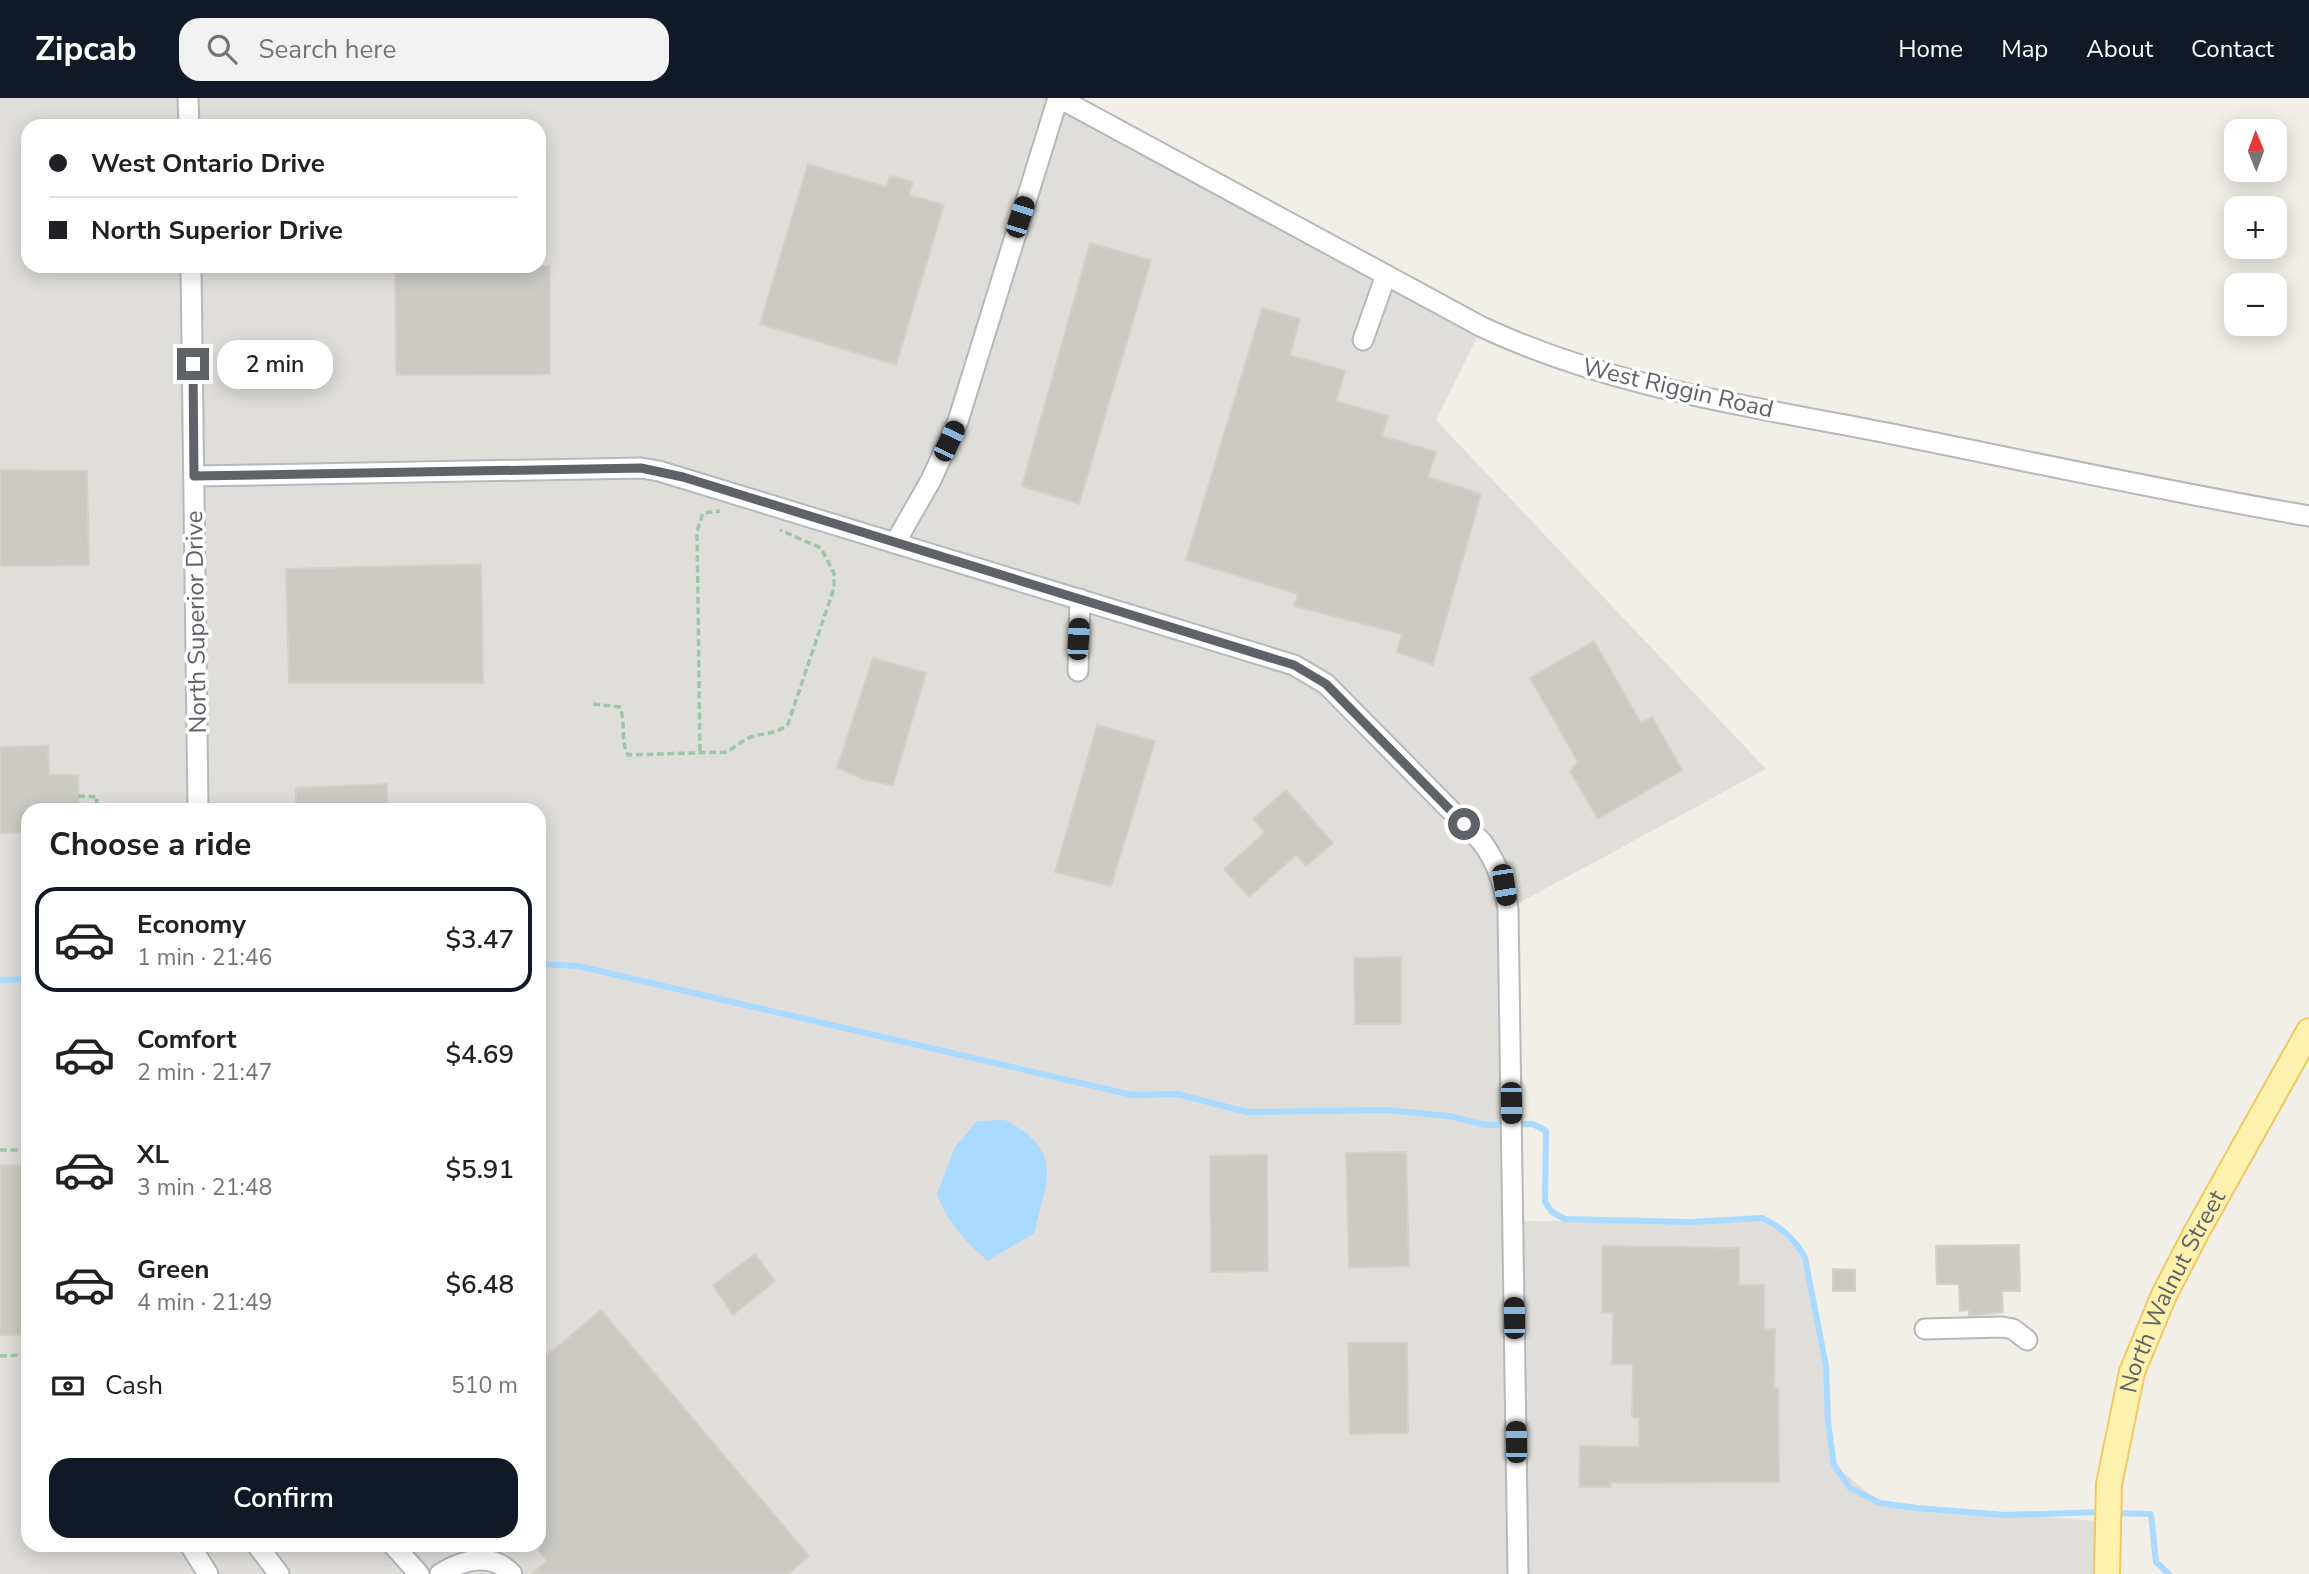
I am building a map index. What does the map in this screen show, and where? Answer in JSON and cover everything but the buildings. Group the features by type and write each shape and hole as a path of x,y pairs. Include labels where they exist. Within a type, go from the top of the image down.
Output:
{"main road":[{"name":"North Walnut Street","path":"2107,1574 2108,1497 2124,1403 2148,1331 2199,1228 2309,1031"}],"street":[{"path":"188,98 189,119"},
{"path":"895,543 931,480 958,421 1058,98"},
{"name":"West Riggin Road","path":"1058,98 1385,275 1529,349 1639,384 2309,516"},
{"name":"North Superior Drive","path":"191,273 198,803"},
{"path":"1363,340 1385,275"},
{"path":"194,476 641,468 683,477 1294,665 1326,684 1482,842 1500,872 1508,909 1518,1574"},
{"path":"1078,671 1080,600"},
{"path":"1925,1329 2001,1327 2013,1329 2027,1340"},
{"path":"194,1552 208,1574"},
{"path":"262,1552 279,1574"},
{"path":"399,1552 419,1574"},
{"path":"440,1574 466,1561 488,1560 505,1566 513,1574"}],"path":[{"path":"700,751 697,531 703,513 728,512"},
{"path":"593,704 620,707 624,717 624,747 628,755 669,756 700,751 726,751 739,747 747,738 777,733 788,724 834,589 834,573 821,548 777,529"},
{"path":"78,796 97,797 97,803"},
{"path":"0,1150 21,1150"},
{"path":"0,1356 21,1355"}],"shaded area":[{"path":"0,98 1059,98 1482,327 1436,420 1766,769 1508,909 1514,1221 1691,1222 1762,1218 1798,1243 1826,1366 1828,1422 1834,1465 1880,1503 2108,1522 2109,1574 0,1574"}],"water":[{"path":"1005,1120 1037,1143 1047,1168 1046,1182 1034,1233 988,1261 958,1231 937,1194 955,1147 977,1121"}],"waterway":[{"path":"546,964 578,966 1132,1095 1177,1094 1247,1112 1387,1110 1449,1116 1486,1125 1533,1124 1546,1131 1545,1202 1552,1212 1565,1219 1690,1222 1762,1218 1787,1234 1805,1258 1826,1366 1828,1422 1834,1465 1850,1488 1880,1503 1917,1508 2005,1515 2103,1512"},
{"path":"0,980 21,979"},
{"path":"2114,1513 2151,1514 2156,1562 2169,1574"}],"route":[{"path":"193,364 194,476 641,468 683,477 1294,665 1326,684 1464,824"}]}
